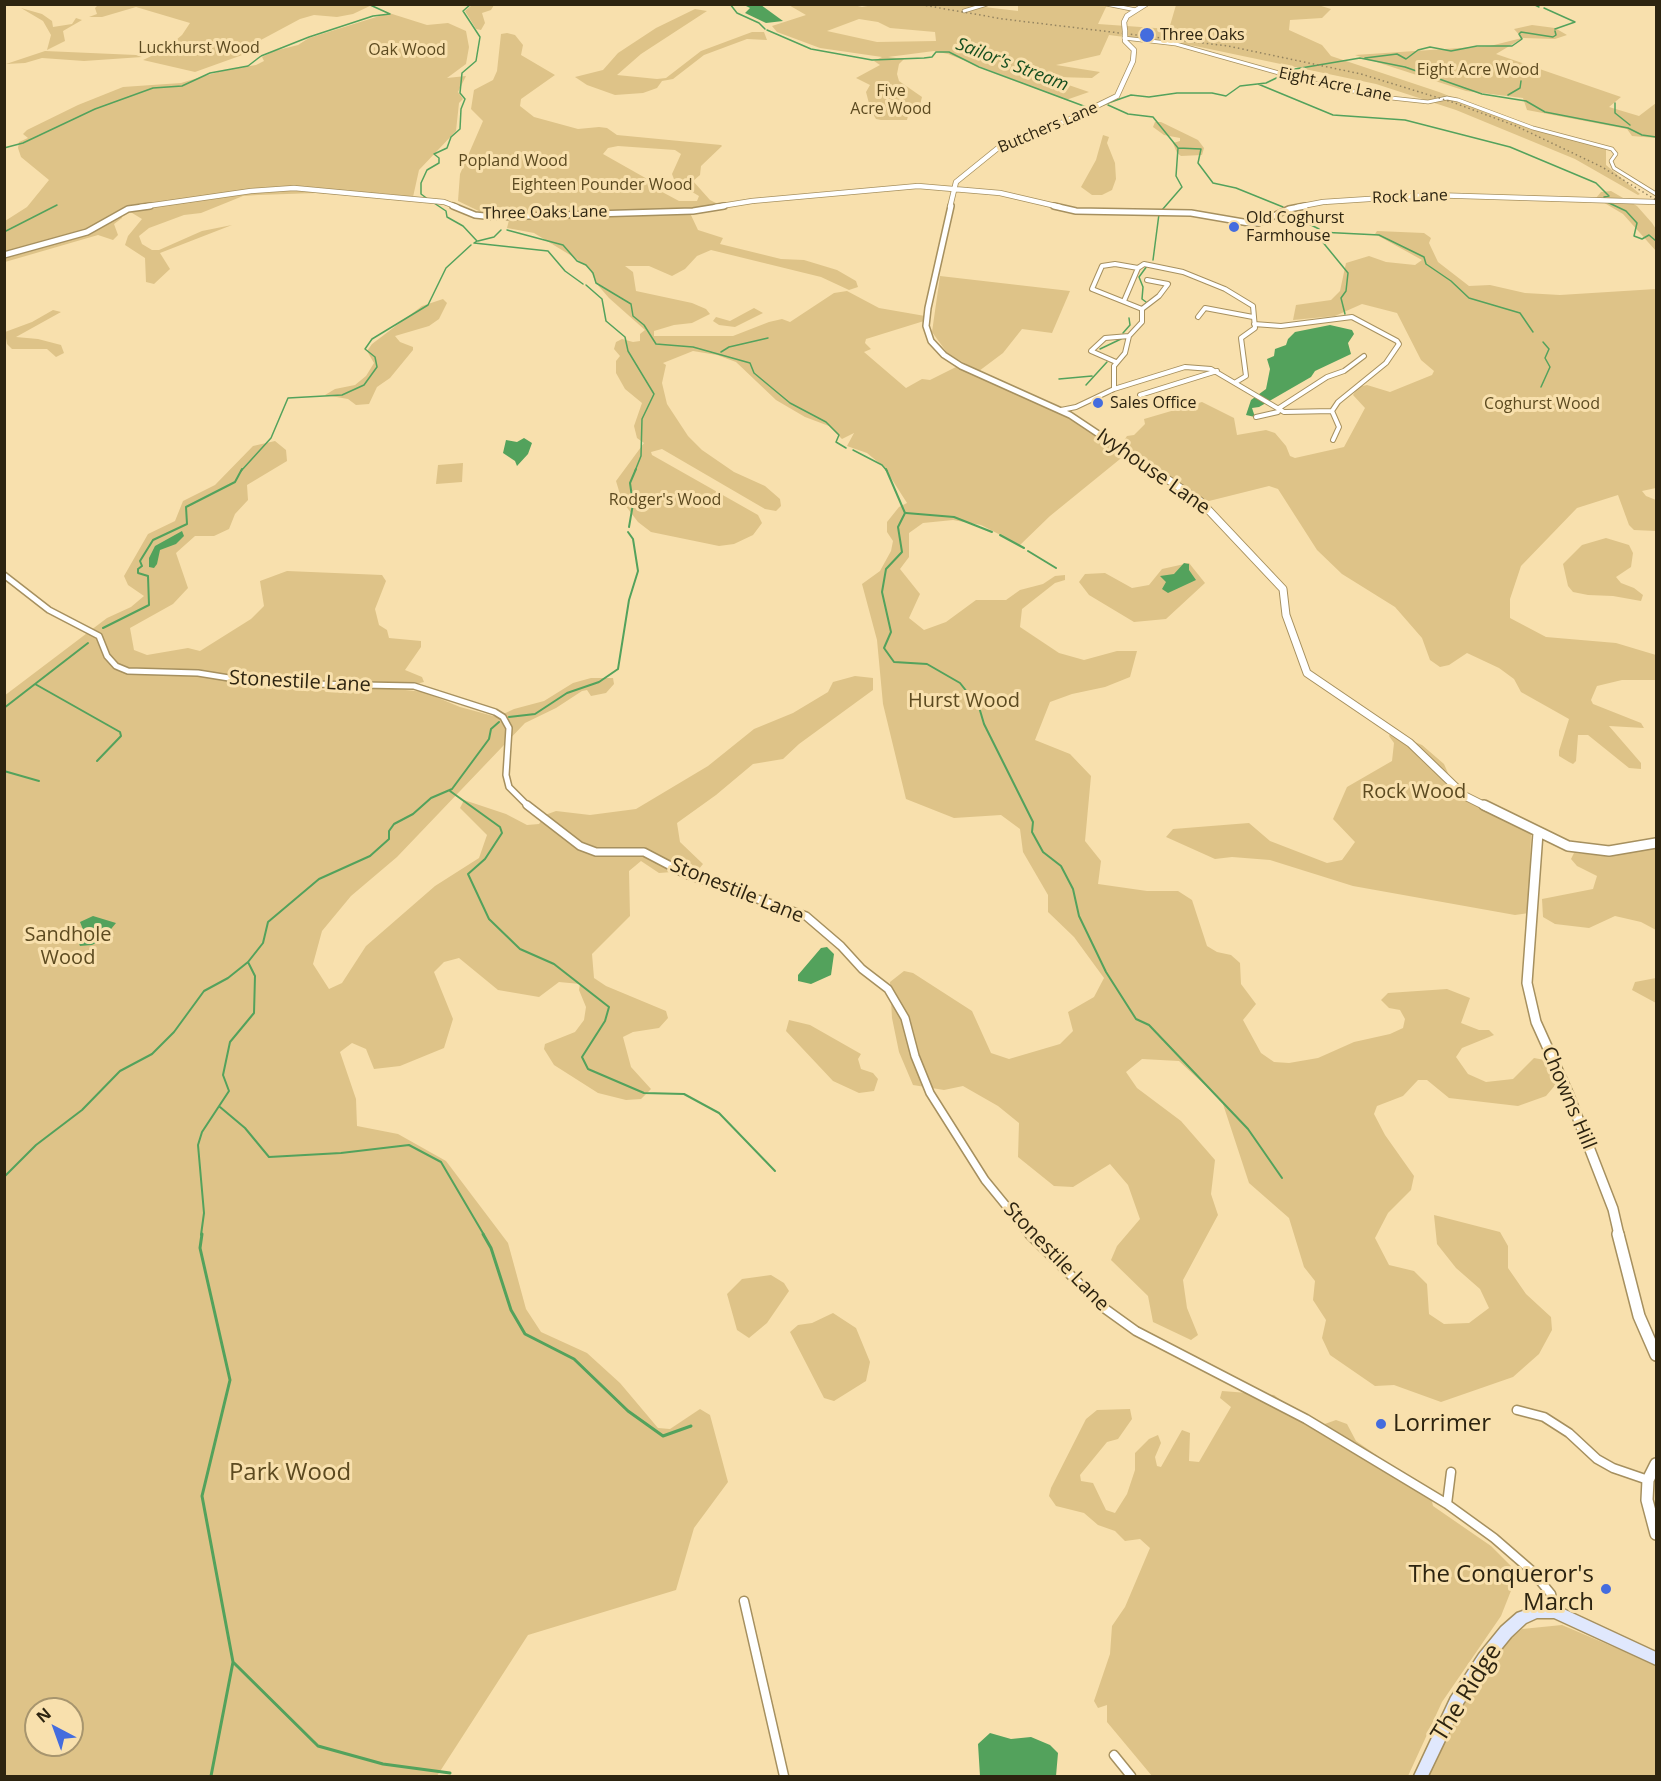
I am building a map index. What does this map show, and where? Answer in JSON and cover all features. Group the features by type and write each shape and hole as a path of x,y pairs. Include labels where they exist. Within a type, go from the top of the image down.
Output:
{"main road":[{"path":"1555,1611 1656,1659"},
{"name":"The Ridge","path":"1420,1776 1456,1702 1506,1632 1521,1618 1537,1612 1555,1611"}],"street":[{"path":"964,11 987,4"},
{"path":"1106,4 1136,10"},
{"path":"1125,35 1124,22 1146,4"},
{"name":"Eight Acre Lane","path":"1125,35 1176,44 1382,98 1428,102 1454,99 1533,128 1606,147 1616,154 1611,161 1614,168 1656,194"},
{"name":"Butchers Lane","path":"954,188 962,175 998,148 1117,96 1133,62 1134,50 1125,35"},
{"name":"Three Oaks Lane","path":"4,255 87,232 128,209 250,191 308,188 427,200 452,204 475,215 494,218 693,211 752,201 903,187 954,188"},
{"name":"Rock Lane","path":"954,188 1000,193 1076,211 1191,213 1249,223 1258,222 1289,209 1323,202 1355,199 1441,195 1656,202"},
{"name":"Ivyhouse Lane","path":"954,188 926,326 929,338 944,355 961,366 1070,414 1200,501 1283,589 1286,615 1299,658 1311,677 1410,743 1465,796 1568,846 1609,851 1656,843"},
{"path":"1124,301 1141,264 1183,272 1225,289 1255,308 1254,331 1241,338 1246,376 1236,382"},
{"path":"1138,268 1104,265 1095,277 1092,289 1142,309"},
{"path":"1142,309 1159,296 1168,284 1147,280"},
{"path":"1198,316 1202,309 1206,308 1253,316"},
{"path":"1114,389 1116,362 1125,353 1129,336 1143,322 1142,309"},
{"path":"1254,324 1281,326 1328,318 1352,317 1399,344 1377,372 1338,402 1332,411"},
{"path":"1116,362 1091,351 1105,338 1129,336"},
{"path":"1256,417 1278,410 1327,377 1344,371 1364,356"},
{"path":"1061,410 1076,407 1114,389 1185,367 1217,370 1271,402 1278,410 1287,412 1332,411"},
{"path":"1140,394 1217,370"},
{"path":"1070,414 1076,407"},
{"path":"1332,411 1339,427 1333,440"},
{"name":"Stonestile Lane","path":"4,575 49,610 96,634 107,656 116,666 128,671 198,673 260,683 414,686 503,717 509,728 506,775 509,787 532,810 580,846 596,852 644,852 686,874 806,916 841,946 862,969 888,989 905,1018 915,1056 930,1093 985,1180 1018,1223 1104,1308 1136,1331 1306,1419 1447,1504 1494,1538 1532,1571 1551,1594 1555,1611"},
{"name":"Chowns Hill","path":"1538,833 1527,983 1536,1022 1614,1209 1629,1280 1640,1316 1656,1355"},
{"path":"1517,1410 1544,1417 1569,1433 1597,1459 1648,1480"},
{"path":"1656,1464 1648,1480 1647,1500 1656,1534"},
{"path":"1447,1504 1451,1472"},
{"path":"744,1601 784,1776"},
{"path":"1114,1755 1131,1776"}],"green space":[{"name":"Five Acre Wood","path":"787,4 849,4 862,7 879,4 959,4 1018,11 1018,5 1107,5 1098,24 1169,29 1176,5 1318,5 1331,9 1322,18 1290,20 1289,30 1322,45 1331,56 1439,92 1532,129 1606,149 1606,165 1640,194 1638,195 1575,159 1456,110 1376,84 1195,46 1109,35 1100,55 1056,65 1100,72 1092,78 1056,77 1054,80 1089,92 1066,100 948,54 934,51 888,57 904,59 899,64 897,74 899,81 922,97 919,109 909,112 907,120 876,119 871,111 866,92 870,85 856,78 880,65 874,61 882,57 820,48 777,32 772,26 806,15","holes":["859,19 878,22 890,28 935,32 936,41 877,42 827,31"]},
{"name":"Luckhurst Wood","path":"98,5 372,5 353,14 337,17 314,15 300,19 259,41 259,49 195,72 143,60 164,50 182,35 190,23 136,7 102,17 89,17 97,14 95,8"},
{"path":"472,5 494,5 491,10 482,13 485,23 481,30 476,29 465,11"},
{"path":"21,8 42,14 52,21 53,27 72,24 76,18 82,20 63,31 65,41 47,50 51,35 43,21"},
{"path":"695,9 707,11 641,54 617,75 666,78 701,51 752,32 764,32 767,40 747,39 704,55 673,79 662,81 657,88 643,93 615,95 587,85 575,77 603,70 618,53 656,28"},
{"name":"Oak Wood","path":"389,13 427,25 448,23 466,31 469,47 466,64 447,78 466,76 458,92 463,99 459,103 456,131 419,170 413,197 380,193 371,197 316,193 243,196 201,213 184,215 149,228 139,236 142,244 152,250 159,250 202,231 232,225 160,253 170,269 154,284 146,282 145,258 125,245 128,236 142,219 124,208 116,213 122,214 122,218 114,224 118,235 113,240 98,235 5,262 5,221 27,207 49,180 21,157 19,142 28,138 23,134 27,130 78,105 123,87 181,83 225,70 256,65 264,61 262,57 274,51 298,45 309,38"},
{"name":"Eight Acre Wood","path":"1532,25 1555,28 1567,35 1555,39 1523,38 1496,54 1621,97 1609,107 1639,116 1656,103 1656,138 1632,136 1627,129 1527,110 1523,98 1466,91 1355,55 1490,46 1522,38 1514,29"},
{"path":"501,34 515,35 523,45 521,55 555,75 521,99 520,106 534,117 578,129 607,128 617,135 721,145 701,166 700,175 693,181 710,200 720,205 681,210 523,214 483,213 458,201 460,174 483,121 471,109 474,90 493,80 497,71","holes":["618,146 675,150 681,154 672,174 675,182 699,196 697,201 679,201 651,186 649,180 603,154 608,148"]},
{"path":"45,51 142,57 84,61 42,58 25,63 6,64"},
{"path":"1155,122 1161,122 1198,140 1204,148 1202,155 1181,156 1177,153 1173,143 1180,141 1180,138 1164,135 1153,127"},
{"path":"1103,135 1109,137 1107,143 1115,163 1116,179 1112,190 1102,195 1092,195 1081,187 1096,160"},
{"path":"1611,191 1637,206 1652,223 1656,229 1656,251 1623,214 1596,198 1601,192"},
{"path":"690,213 698,230 723,238 720,244 781,259 804,260 837,270 856,281 858,287 849,290 821,277 711,250 697,256 685,269 672,276 649,266 625,266 633,272 636,291 692,303 706,309 710,314 692,323 654,331 654,336 733,336 769,322 782,319 790,322 834,293 847,291 879,308 925,316 924,321 866,339 865,343 871,349 864,352 906,388 922,379 930,380 958,366 1062,413 1125,455 1050,516 1020,545 981,525 953,520 923,523 909,533 909,557 900,569 920,594 909,618 924,630 946,622 976,600 1006,600 1020,590 1043,584 1055,576 1065,575 1065,580 1055,583 1022,609 1020,627 1059,653 1084,660 1117,651 1137,651 1130,677 1105,687 1072,694 1050,702 1035,740 1070,754 1091,776 1085,841 1101,861 1098,884 1147,891 1178,891 1192,900 1207,946 1217,952 1231,955 1240,963 1241,984 1256,1004 1243,1020 1261,1053 1274,1062 1289,1063 1318,1058 1354,1042 1390,1034 1403,1028 1405,1019 1400,1010 1389,1008 1381,1000 1388,993 1447,989 1470,998 1461,1023 1479,1030 1489,1030 1494,1035 1462,1048 1456,1057 1468,1074 1486,1082 1513,1079 1534,1058 1550,1061 1557,1083 1546,1096 1518,1106 1449,1098 1427,1080 1418,1080 1403,1096 1377,1106 1374,1114 1385,1135 1414,1176 1411,1190 1388,1213 1375,1238 1389,1265 1414,1271 1427,1284 1429,1314 1444,1324 1469,1323 1489,1308 1480,1289 1456,1268 1437,1244 1434,1215 1500,1232 1508,1246 1508,1268 1526,1294 1551,1317 1552,1330 1539,1354 1513,1377 1441,1402 1394,1385 1375,1386 1330,1355 1322,1338 1326,1320 1313,1300 1315,1281 1304,1267 1289,1218 1249,1183 1222,1101 1179,1061 1142,1059 1126,1072 1137,1088 1181,1121 1215,1160 1211,1194 1218,1215 1183,1280 1187,1308 1198,1335 1191,1340 1153,1322 1148,1296 1111,1260 1117,1246 1140,1219 1128,1185 1110,1164 1073,1187 1054,1186 1018,1157 1019,1123 998,1106 963,1086 944,1090 913,1085 899,1052 892,1018 890,982 904,971 913,973 972,1011 991,1053 1009,1059 1060,1044 1073,1031 1068,1012 1094,997 1104,978 1074,937 1048,912 1048,895 1023,852 1020,829 1001,815 954,818 906,799 883,704 877,640 862,584 880,571 891,551 893,541 887,532 887,522 899,507 907,503 884,467 867,453 847,446 854,433 842,439 829,426 805,417 776,400 736,362 717,355 693,351 663,363 666,365 662,383 667,404 688,436 702,450 734,472 765,486 780,499 781,506 776,511 765,509 662,449 651,452 652,455 758,515 762,523 753,535 734,544 719,546 651,532 638,522 622,501 616,481 644,443 637,438 634,426 642,403 625,389 616,373 616,361 620,356 614,349 616,342 622,339 640,341 640,334 645,330 609,298 596,283 590,269 534,233 507,228 509,220 516,217"},
{"name":"Coghurst Wood","path":"1377,231 1424,233 1431,238 1429,243 1438,262 1469,286 1490,285 1525,293 1560,295 1656,289 1656,488 1642,491 1646,496 1656,500 1656,531 1634,530 1629,525 1618,495 1577,508 1521,566 1510,599 1510,618 1546,637 1616,643 1656,655 1656,680 1622,680 1597,686 1591,700 1593,704 1641,723 1644,728 1609,726 1641,763 1641,769 1629,768 1588,735 1578,735 1576,761 1573,764 1569,762 1559,756 1559,751 1569,719 1521,692 1514,679 1499,668 1467,653 1449,665 1440,667 1430,660 1422,638 1395,607 1342,574 1317,550 1278,489 1269,486 1205,502 1121,445 1127,436 1134,435 1145,424 1144,419 1202,402 1234,418 1237,435 1266,430 1275,433 1286,446 1290,456 1295,458 1344,447 1365,408 1353,395 1358,387 1367,385 1390,392 1432,375 1434,371 1421,360 1397,313 1362,304 1335,316 1293,320 1296,305 1331,300 1340,291 1346,263 1369,256 1386,262 1415,265 1422,260 1375,234"},
{"path":"940,276 1070,291 1052,333 1022,329 1003,353 979,371 948,354 932,332"},
{"path":"443,299 447,303 439,319 429,326 395,336 400,342 413,347 413,350 390,378 377,387 369,404 356,405 348,399 325,395 335,389 355,385 366,376 374,363 367,351 372,344 422,306"},
{"path":"754,308 763,313 735,327 719,325 713,321 716,317 730,321"},
{"path":"53,310 61,312 16,337 38,339 61,345 64,353 56,357 47,349 12,349 7,344 5,332 32,322"},
{"name":"Park Wood","path":"275,441 286,450 287,461 247,485 248,500 235,514 229,529 214,536 195,536 176,553 188,588 173,604 130,628 134,650 147,655 188,648 200,651 251,619 264,606 260,581 287,571 382,575 386,581 375,609 379,625 387,630 389,638 421,641 421,647 405,670 422,677 424,682 396,689 424,692 460,707 497,717 514,709 544,701 573,683 591,678 613,678 614,684 606,693 591,696 587,690 582,691 556,708 525,723 397,857 351,896 322,931 313,964 329,989 342,983 366,946 435,886 479,858 487,835 460,808 464,800 506,814 527,825 539,824 545,815 556,811 590,815 636,809 708,766 754,729 793,713 828,692 833,682 855,676 873,678 873,690 799,744 783,759 753,764 677,823 680,842 703,864 698,870 659,873 641,861 629,871 630,916 592,954 594,978 606,986 666,1011 668,1018 659,1028 633,1032 623,1037 631,1067 651,1089 641,1099 626,1100 598,1093 554,1065 544,1049 545,1044 575,1032 584,1020 586,1007 579,990 580,984 559,982 539,997 498,990 459,958 444,962 434,972 453,1019 444,1048 400,1066 374,1069 366,1049 352,1043 340,1052 356,1099 357,1126 398,1134 446,1161 508,1243 526,1309 541,1332 587,1353 620,1383 658,1428 670,1429 700,1409 710,1415 728,1482 694,1528 676,1590 528,1635 437,1776 5,1776 4,696 107,618 131,607 144,596 128,585 124,576 148,534 175,521 183,501 215,485 253,446","holes":["261,680 370,683 371,688 324,690 243,685"]},
{"path":"463,463 462,482 436,484 438,465"},
{"path":"1606,538 1629,545 1633,553 1631,567 1616,577 1621,583 1634,588 1643,595 1641,601 1573,592 1568,586 1563,564 1582,545"},
{"path":"1189,563 1205,583 1166,619 1134,622 1089,595 1079,582 1085,574 1105,573 1132,588 1149,585 1162,569"},
{"name":"Rock Wood","path":"1391,732 1422,745 1444,764 1451,780 1482,803 1527,824 1531,835 1529,913 1515,915 1353,886 1270,860 1232,857 1215,859 1166,837 1173,829 1249,823 1270,841 1327,863 1342,860 1355,842 1333,819 1347,787 1392,761 1394,743 1389,736"},
{"path":"1656,846 1656,930 1641,922 1615,916 1589,928 1555,924 1543,917 1542,899 1593,889 1597,876 1577,866 1571,859 1574,853 1613,856"},
{"path":"1656,978 1656,1003 1632,990 1635,982"},
{"path":"789,1020 810,1025 861,1054 858,1059 861,1069 873,1073 878,1079 874,1091 859,1093 833,1081 786,1031"},
{"path":"771,1275 784,1283 789,1291 767,1323 749,1338 737,1330 727,1294 742,1279"},
{"path":"833,1313 856,1328 870,1362 866,1381 834,1401 824,1398 790,1332 798,1325 812,1323"},
{"path":"1222,1391 1274,1395 1299,1414 1322,1425 1336,1420 1347,1424 1356,1441 1430,1492 1433,1506 1491,1546 1518,1573 1501,1616 1442,1702 1408,1776 1152,1776 1107,1722 1107,1705 1098,1708 1094,1701 1110,1654 1112,1626 1125,1607 1150,1548 1140,1539 1125,1541 1115,1531 1098,1525 1084,1513 1056,1506 1049,1496 1051,1488 1086,1419 1097,1410 1130,1409 1132,1419 1118,1439 1107,1442 1080,1475 1081,1481 1093,1483 1106,1510 1115,1513 1127,1494 1135,1470 1135,1453 1149,1439 1158,1435 1161,1443 1155,1457 1157,1466 1161,1467 1182,1430 1190,1433 1189,1461 1199,1462 1231,1407 1220,1398"},
{"path":"1562,1625 1656,1665 1656,1776 1425,1776 1445,1730 1498,1649 1522,1629"}],"shaded area":[{"path":"744,5 761,5 783,21 766,23 745,13 750,8"},
{"path":"1330,325 1352,330 1354,334 1348,343 1351,354 1315,371 1311,377 1259,407 1252,408 1255,417 1246,415 1251,400 1266,389 1270,369 1267,359 1274,356 1275,349 1286,345 1295,332"},
{"path":"524,438 532,443 528,454 517,466 515,461 503,453 506,440 517,442"},
{"path":"182,531 184,536 176,544 160,550 157,564 154,568 149,567 149,558 155,546"},
{"path":"1184,563 1189,564 1189,570 1196,580 1168,593 1162,589 1166,582 1160,576 1174,574"},
{"path":"93,916 116,923 102,940 92,945 80,946 78,941 84,932 80,922"},
{"path":"827,947 834,954 831,975 811,984 798,981 798,975 821,948"},
{"path":"990,1733 1011,1739 1031,1737 1050,1745 1058,1753 1056,1776 980,1776 978,1744"}],"waterway":[{"path":"4,148 23,143 95,109 153,88 182,86 210,73 248,66 261,56 309,37 373,16 390,14 368,4"},
{"path":"429,200 421,194 421,183 427,170 439,163 439,158 434,154 447,148 451,137 460,129 461,109 465,99 460,93 462,73 476,61 480,37 463,11 471,4"},
{"name":"Sailor's Stream","path":"730,4 737,13 759,23 765,29"},
{"path":"1533,4 1539,7"},
{"path":"1544,8 1575,22 1555,29"},
{"name":"Sailor's Stream","path":"767,30 811,49 872,60 924,58 932,57 936,52 949,52 979,67 1089,108"},
{"path":"1365,58 1397,54 1406,59 1418,50 1430,47 1451,51 1477,46 1512,46 1522,39 1519,34 1521,32 1553,37 1556,35 1555,31"},
{"path":"1094,108 1131,95 1149,97 1177,93 1212,93 1226,96 1240,86 1266,83 1295,69 1360,58 1405,67 1482,94 1526,101 1545,112 1628,128 1642,135 1656,137"},
{"path":"1508,95 1520,88 1521,81"},
{"path":"1258,84 1333,115 1405,120 1510,147 1596,183 1609,196 1604,197 1607,202 1626,211 1637,223 1634,236 1642,239 1649,235 1656,241"},
{"path":"1615,103 1615,113 1630,125"},
{"path":"1108,105 1128,114 1153,117 1178,148"},
{"path":"1162,210 1182,187 1176,176 1178,148"},
{"path":"1178,148 1201,149 1198,163 1213,183 1236,188 1283,207"},
{"path":"434,203 446,211 447,217 463,226 477,241 474,243 548,251 565,271 583,284"},
{"path":"4,232 57,205"},
{"path":"1153,260 1159,214"},
{"path":"1289,214 1319,229 1320,232"},
{"path":"478,241 494,237 501,230"},
{"path":"507,230 563,245 577,261 586,265 593,273 596,283 631,304 633,316 644,325 656,344 693,347 750,363 754,373 790,403 826,422 839,435 836,442 846,448"},
{"path":"1320,232 1379,235 1424,257 1426,264 1451,281 1469,298 1520,313 1533,332"},
{"path":"1320,232 1321,240 1348,273 1346,291 1341,298 1345,314"},
{"path":"241,471 271,438 288,398 342,395 364,385 377,367 375,357 365,349 372,339 428,305 446,268 471,245"},
{"path":"1146,302 1142,299 1143,287 1139,277 1147,266"},
{"path":"586,285 602,299 606,321 625,337 628,351 654,394 642,419 641,456 635,471"},
{"path":"1123,333 1130,325 1129,318"},
{"path":"721,352 729,347 768,338"},
{"path":"1100,349 1121,339"},
{"path":"1541,387 1550,367 1545,358 1549,349 1543,342"},
{"path":"1086,385 1107,362"},
{"path":"1059,379 1092,376"},
{"path":"853,450 882,465 887,471"},
{"path":"103,628 149,605 148,576 138,573 138,569 142,566 140,561 153,540 187,524 186,507 235,482 242,469"},
{"path":"629,527 633,504 630,483 636,469"},
{"path":"887,471 905,513 898,527 902,552 886,569 882,592 891,632 884,648 894,662 927,664 960,683 979,707 984,724 1033,822 1032,832 1043,852 1061,866 1073,889 1079,916 1106,972 1136,1019 1149,1025 1248,1129 1282,1178"},
{"path":"906,513 954,517 992,532"},
{"path":"509,717 535,714 567,693 599,682 618,669 629,600 638,571 633,539 628,532"},
{"path":"1000,535 1024,548"},
{"path":"1028,551 1056,568"},
{"path":"35,684 88,643"},
{"path":"4,708 35,684"},
{"path":"35,684 120,732 121,736 97,761"},
{"path":"248,962 263,943 268,922 319,879 370,856 389,839 389,831 394,824 413,814 431,798 452,789 489,739 491,729 499,722"},
{"path":"4,771 39,781"},
{"path":"450,791 500,827 502,833 485,859 468,874 489,919 520,949 554,964 609,1007 605,1021 582,1057 588,1069 644,1093 684,1094 719,1113 775,1171"},
{"path":"4,1177 36,1145 82,1110 120,1071 152,1054 174,1032 204,991 228,978 248,962"},
{"path":"201,1235 204,1213 198,1145 202,1132 229,1091 223,1075 230,1042 254,1013 255,976 248,962"},
{"path":"220,1107 245,1128 269,1157 341,1153 409,1145 441,1162 484,1235"},
{"path":"202,1234 200,1248 230,1380 202,1496 233,1662"},
{"path":"483,1234 491,1248 511,1310 525,1334 574,1359 628,1411 663,1436 691,1426"},
{"path":"211,1776 233,1662"},
{"path":"233,1662 318,1746 383,1764 450,1773"}],"railway":[{"path":"917,4 1003,19 1228,46 1361,74 1452,102 1516,126 1602,167 1656,200"}],"place":[{"name":"Three Oaks","path":"1147,35"},
{"name":"Old Coghurst Farmhouse","path":"1234,227"},
{"name":"Sales Office","path":"1098,403"},
{"name":"Lorrimer","path":"1381,1424"},
{"name":"The Conqueror's March","path":"1606,1589"}],"park label":[{"name":"Popland Wood","path":"513,161"},
{"name":"Eighteen Pounder Wood","path":"602,185"},
{"name":"Rodger's Wood","path":"665,500"},
{"name":"Hurst Wood","path":"964,701"},
{"name":"Sandhole Wood","path":"68,946"}]}
